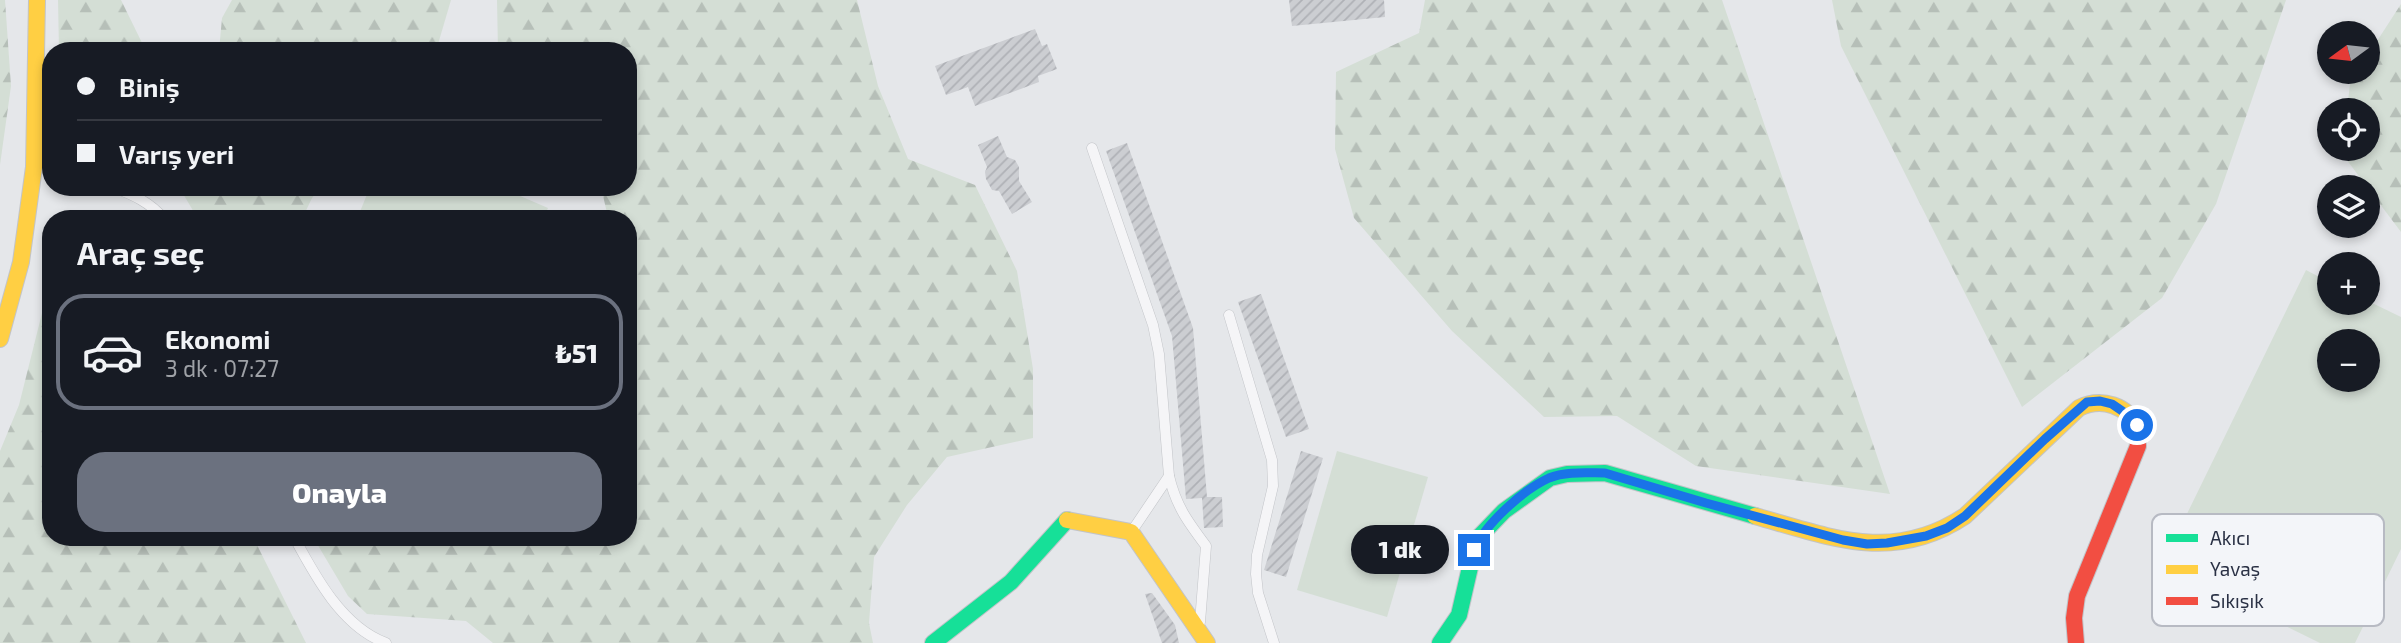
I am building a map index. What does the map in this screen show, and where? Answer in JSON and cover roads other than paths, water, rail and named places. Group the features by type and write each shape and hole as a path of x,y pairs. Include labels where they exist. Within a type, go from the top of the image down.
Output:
{"street":[{"path":"0,339 21,262 38,168 37,0"},
{"path":"1440,643 1459,615 1474,550 1480,536 1504,511 1550,478 1567,474 1605,473 1843,540 1867,544 1887,543 1926,536 1947,528 1965,516 2079,408 2087,402 2100,401 2112,404 2131,417 2137,425 2138,446 2077,596 2074,618 2076,643"},
{"path":"933,643 1011,582 1067,520 1131,532 1203,637"}],"lane":[{"path":"1092,148 1153,326 1159,354 1169,476 1174,497 1181,513 1206,547 1203,637"},
{"path":"135,196 156,210"},
{"path":"1229,315 1272,460 1273,486 1257,555 1256,574 1258,593 1274,643"},
{"path":"1131,532 1169,476"},
{"path":"299,546 309,565 346,616 361,631 386,643"}]}
